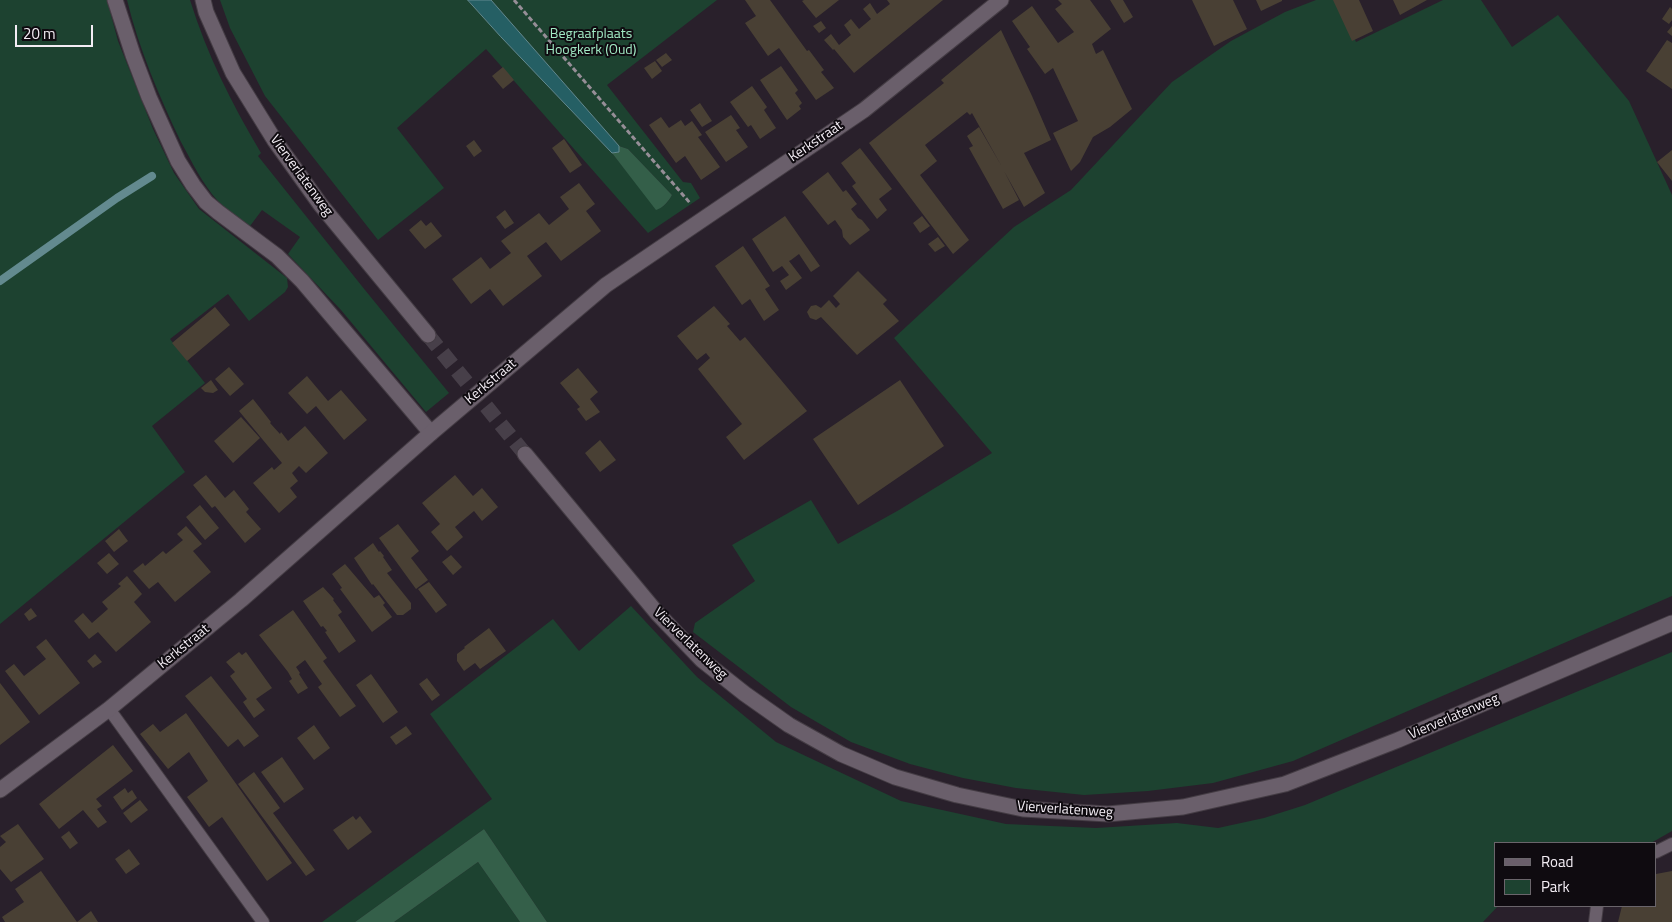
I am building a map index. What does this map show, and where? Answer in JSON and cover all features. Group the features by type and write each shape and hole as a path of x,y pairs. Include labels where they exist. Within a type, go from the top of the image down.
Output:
{"street":[{"path":"115,0 149,97 178,161 192,185 206,202 278,256 302,281 431,434"},
{"name":"Vierverlatenweg","path":"203,0 206,12 233,73 275,141 320,204 428,335"},
{"name":"Kerkstraat","path":"0,790 109,709 242,600 431,434 606,285 864,110 1001,0"},
{"name":"Vierverlatenweg","path":"525,454 657,613 702,660 745,694 789,725 841,754 895,777 957,795 1023,809 1108,814 1146,811 1183,807 1285,784 1407,737 1672,623"}],"lane":[{"path":"109,709 263,922"},
{"path":"1657,852 1672,844"},
{"path":"1594,922 1597,907"}],"path":[{"path":"514,0 703,219"}],"green space":[{"path":"0,0 107,0 118,41 153,129 174,173 199,209 287,278 288,287 285,292 249,321 228,294 170,339 205,383 152,426 185,472 0,624"},
{"path":"127,0 190,0 204,40 221,79 261,153 258,156 449,393 426,412 341,310 288,254 300,237 262,210 250,226 221,204 207,187 181,142 157,90 137,36"},
{"name":"Begraafplaats Hoogkerk (Oud)","path":"220,0 468,0 612,153 657,209 666,204 672,195 628,149 619,146 491,0 717,0 607,85 683,182 691,183 700,198 648,233 486,49 397,128 444,188 378,240 265,96 230,28"},
{"path":"1316,0 1337,0 1356,42 1443,0 1481,0 1512,47 1558,15 1629,101 1672,195 1672,596 1293,761 1213,783 1148,791 1084,795 1016,788 963,778 910,764 851,742 791,707 693,632 695,623 755,581 732,545 811,500 838,544 899,510 992,453 894,338 1014,227 1071,190 1172,82 1231,41 1285,12"},
{"path":"619,146 628,149 672,195 661,208 656,210 612,153 619,152"},
{"path":"631,606 697,677 776,742 901,801 1006,824 1096,828 1177,823 1218,828 1264,818 1305,805 1672,652 1672,831 1653,842 1494,842 1494,907 1497,907 1483,922 547,922 484,829 355,922 322,922 492,799 430,714 553,619 579,651"},
{"path":"484,829 547,922 520,922 478,862 394,922 355,922"},
{"path":"478,862 520,922 394,922"}],"water":[{"path":"468,0 491,0 619,146 619,152 612,153"}],"building":[{"path":"745,0 770,0 807,51 809,50 824,70 821,72 834,88 816,100 779,48 768,56 745,23 756,16"},
{"path":"839,0 816,18 802,1"},
{"path":"887,0 943,0 854,73 824,40 831,34 839,45 851,35 844,25 851,19 859,29 871,19 863,9 870,3 877,14 890,4"},
{"path":"1058,0 1090,0 1111,29 1092,44 1096,54 1103,50 1132,109 1110,127 1093,137 1080,162 1071,171 1053,133 1078,121 1053,68 1045,74 1027,49 1030,47 1012,21 1032,6 1058,43 1074,32 1055,9 1062,4"},
{"path":"1110,0 1123,0 1133,17 1124,23"},
{"path":"1192,0 1233,0 1247,29 1214,46"},
{"path":"1256,0 1282,0 1282,1 1261,11"},
{"path":"1333,0 1359,0 1373,31 1352,41"},
{"path":"1393,0 1427,0 1400,15"},
{"path":"1670,7 1672,9 1672,20 1669,24 1662,19"},
{"path":"821,21 826,28 819,33 813,26"},
{"path":"1672,26 1672,36 1667,32"},
{"path":"1001,30 1051,140 1024,153 1045,193 1024,207 1004,171 1019,200 1003,209 969,148 973,146 967,136 979,127 1002,167 972,113 970,115 967,112 925,145 937,161 920,175 969,240 953,254 869,143 944,83 941,80"},
{"path":"1667,40 1672,43 1672,89 1646,71"},
{"path":"666,53 672,60 662,67 656,60"},
{"path":"655,61 662,71 652,79 644,68"},
{"path":"781,66 798,90 795,93 802,103 799,106 801,109 787,120 760,80"},
{"path":"503,67 514,80 503,89 492,76"},
{"path":"752,86 767,107 764,110 776,128 760,139 751,125 748,127 730,102"},
{"path":"700,103 712,121 702,127 690,110"},
{"path":"731,115 740,128 736,130 748,147 726,162 705,132"},
{"path":"661,117 669,128 681,120 685,126 692,121 702,135 698,137 720,167 701,180 685,156 676,163 649,125"},
{"path":"564,139 582,165 570,173 552,148"},
{"path":"474,140 482,151 474,157 466,146"},
{"path":"860,148 892,189 879,199 887,210 877,219 852,186 856,183 841,163"},
{"path":"1672,150 1672,181 1657,162"},
{"path":"828,172 843,192 846,190 857,204 851,209 870,230 850,245 843,237 842,230 835,220 828,225 802,192"},
{"path":"579,183 595,204 586,211 601,231 561,261 546,242 527,256 542,276 503,306 490,289 471,304 452,279 481,257 490,269 511,253 501,241 539,213 549,225 569,209 560,197"},
{"path":"505,210 514,223 505,229 496,217"},
{"path":"785,216 820,266 811,272 799,254 789,261 802,278 786,290 780,281 789,275 782,266 773,272 752,239"},
{"path":"922,216 930,226 920,233 913,223"},
{"path":"421,220 426,226 431,222 442,236 425,249 409,230"},
{"path":"938,237 945,246 935,252 928,244"},
{"path":"743,246 770,286 765,289 779,310 764,321 750,299 742,305 715,266"},
{"path":"858,271 887,300 883,304 899,321 857,355 821,317 816,320 810,318 807,312 811,306 816,305 821,308 829,300 836,308 840,304 833,296"},
{"path":"714,306 730,324 727,326 740,341 745,337 807,411 744,460 726,437 742,424 698,369 710,358 706,353 697,360 677,336"},
{"path":"215,307 230,325 187,361 172,343"},
{"path":"229,367 244,384 230,396 215,379"},
{"path":"578,368 598,392 590,399 600,412 586,421 577,409 580,407 560,383"},
{"path":"307,376 328,401 341,390 367,420 344,440 316,406 307,414 288,393"},
{"path":"211,380 218,390 213,393 205,392 201,388"},
{"path":"900,380 944,446 858,505 813,439"},
{"path":"253,399 270,423 288,441 305,426 328,453 306,473 299,466 292,473 298,481 290,488 297,497 279,513 253,483 272,467 274,470 282,463 239,411"},
{"path":"241,417 260,438 233,463 214,441"},
{"path":"600,440 616,460 600,472 585,453"},
{"path":"206,475 225,498 234,490 249,509 246,512 261,529 245,543 215,506 212,508 193,485"},
{"path":"455,475 473,496 482,488 498,507 482,521 474,511 455,527 463,537 447,551 431,532 440,524 422,503"},
{"path":"200,505 219,528 205,540 186,517"},
{"path":"398,524 419,551 411,558 428,580 416,589 379,538"},
{"path":"186,526 202,544 193,551 211,572 175,602 158,582 149,589 133,571 143,563 145,566 163,551 166,554 183,540 177,534"},
{"path":"119,529 128,541 114,552 105,541"},
{"path":"373,543 384,556 392,570 387,573 411,603 411,609 403,615 397,615 372,585 354,558"},
{"path":"109,553 119,564 107,574 97,563"},
{"path":"451,555 462,567 453,575 442,562"},
{"path":"345,564 374,598 379,595 385,603 383,605 392,617 372,632 340,589 342,588 332,574"},
{"path":"127,576 142,594 134,602 151,622 116,652 98,632 89,639 74,621 83,613 92,623 108,609 102,602 121,586 118,584"},
{"path":"429,582 447,605 436,613 418,589"},
{"path":"323,587 342,612 338,615 356,641 339,653 325,632 327,631 323,626 321,627 303,601"},
{"path":"31,608 37,616 29,621 24,614"},
{"path":"293,610 327,658 323,661 356,706 340,717 318,687 322,684 305,660 296,667 308,688 298,694 289,681 292,679 288,672 259,635"},
{"path":"489,628 506,651 480,669 475,663 464,671 457,661 457,654"},
{"path":"46,639 80,683 39,715 5,671 14,664 24,676 46,659 36,647"},
{"path":"239,652 242,655 246,652 272,688 256,699 265,710 254,718 243,702 247,699 230,676 235,672 226,662"},
{"path":"95,654 102,662 93,668 87,661"},
{"path":"371,674 398,712 383,723 356,685"},
{"path":"211,676 259,736 244,747 238,739 228,747 185,696"},
{"path":"427,678 440,695 432,701 419,684"},
{"path":"0,683 30,722 0,745"},
{"path":"186,713 292,863 267,881 222,817 209,827 187,797 208,781 189,752 168,769 140,734 153,724 160,732"},
{"path":"314,725 330,748 314,760 297,738"},
{"path":"406,726 412,734 396,745 390,737"},
{"path":"113,745 133,771 96,799 102,806 97,809 107,822 98,828 83,810 59,829 39,804"},
{"path":"282,757 304,789 284,803 261,772"},
{"path":"254,772 280,808 273,813 315,870 306,876 238,784"},
{"path":"125,788 128,793 132,790 137,798 122,810 113,797"},
{"path":"140,800 148,810 131,823 123,813"},
{"path":"353,816 356,820 360,816 372,832 348,850 333,830"},
{"path":"18,824 44,859 11,882 0,869 0,847 6,842 0,836"},
{"path":"69,831 78,843 70,849 61,837"},
{"path":"129,849 140,864 126,874 115,859"},
{"path":"41,871 77,922 5,922 2,917 24,902 15,889"},
{"path":"1672,871 1672,922 1618,922 1622,907 1657,907 1657,874"},
{"path":"91,911 98,922 77,922"}],"waterway":[{"path":"0,281 117,198 152,176"}],"tunnel":[{"path":"428,335 525,454"}]}
